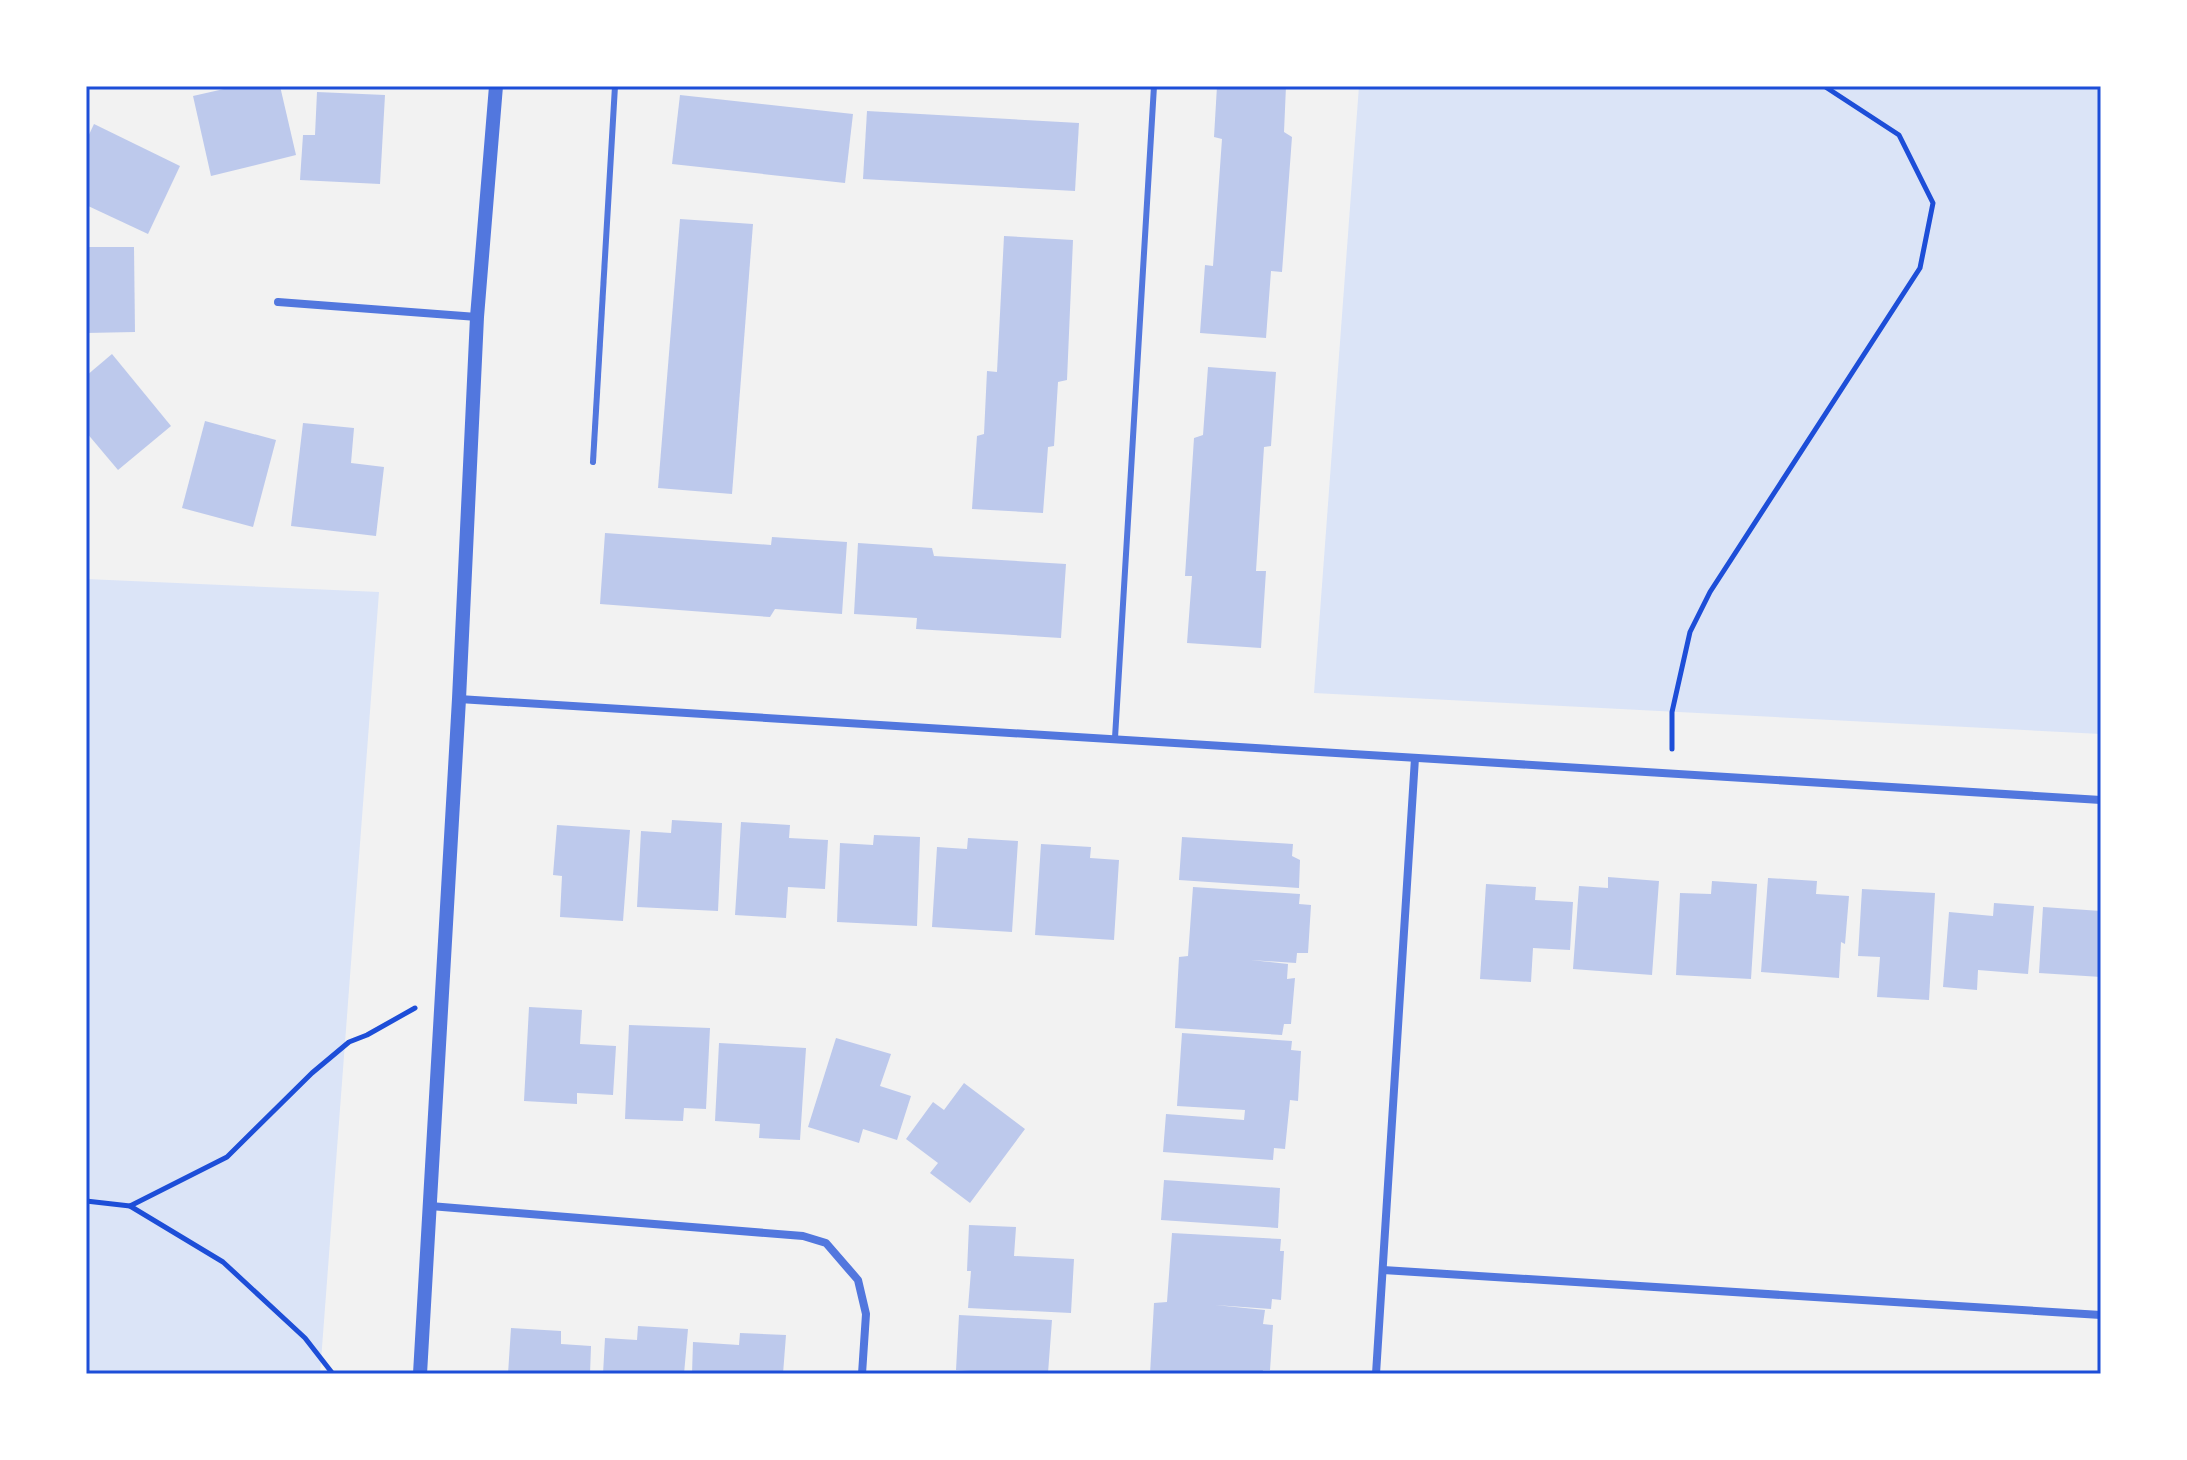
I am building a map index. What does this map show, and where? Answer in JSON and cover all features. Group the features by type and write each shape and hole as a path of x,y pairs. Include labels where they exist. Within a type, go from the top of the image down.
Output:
{"street":[{"path":"420,1374 459,699 477,317 496,86"},
{"path":"278,302 477,317"},
{"path":"459,699 2101,800"},
{"path":"1376,1374 1415,758"},
{"path":"430,1206 803,1236 826,1243 858,1280 866,1314 862,1374"},
{"path":"1383,1270 2101,1315"}],"lane":[{"path":"593,462 615,86"},
{"path":"1115,738 1154,86"}],"path":[{"path":"1672,774 1672,712 1690,632 1710,592 1920,268 1933,203 1899,135 1824,86"},
{"path":"130,1206 227,1157 312,1073 349,1042 442,992"},
{"path":"86,1201 130,1206 223,1262 305,1338 333,1374"}],"shaded area":[{"path":"1359,86 2101,86 2101,734 1314,693"},
{"path":"86,579 379,592 320,1374 86,1374"}],"building":[{"path":"237,86 280,86 296,155 211,176 193,96"},
{"path":"1217,86 1286,86 1284,132 1292,137 1282,272 1271,271 1266,338 1200,333 1205,265 1213,266 1222,139 1214,137"},
{"path":"317,92 385,95 380,184 300,180 303,135 315,135"},
{"path":"680,95 853,114 845,183 672,164"},
{"path":"867,111 1079,123 1075,191 863,179"},
{"path":"94,124 180,166 148,234 86,205 86,141"},
{"path":"680,219 753,224 732,494 658,488"},
{"path":"1004,236 1073,240 1067,380 1058,382 1054,446 1048,447 1043,513 972,509 977,436 984,434 987,371 997,372"},
{"path":"86,247 134,247 135,332 86,333"},
{"path":"112,354 171,426 118,470 86,432 86,376"},
{"path":"1208,367 1276,372 1271,446 1264,447 1256,571 1266,571 1261,648 1187,643 1192,576 1185,576 1194,438 1203,435"},
{"path":"205,421 276,440 253,527 182,508"},
{"path":"303,423 354,428 351,463 384,467 376,536 291,526"},
{"path":"605,533 771,545 772,537 847,542 842,614 775,609 770,617 600,604"},
{"path":"858,543 932,548 934,556 1066,564 1061,638 916,629 917,618 854,614"},
{"path":"672,820 722,823 718,911 637,907 641,831 671,833"},
{"path":"741,822 790,825 789,838 828,840 825,889 788,887 786,918 735,915"},
{"path":"557,825 630,830 623,921 560,917 562,876 553,875"},
{"path":"874,835 920,837 917,926 837,922 840,843 873,845"},
{"path":"1182,837 1293,844 1292,856 1300,860 1299,888 1179,880"},
{"path":"968,838 1018,841 1012,932 932,927 937,847 967,849"},
{"path":"1041,844 1091,847 1090,858 1119,860 1114,940 1035,935"},
{"path":"1608,877 1659,881 1652,975 1573,969 1579,886 1608,888"},
{"path":"1768,878 1817,881 1816,894 1849,896 1839,978 1761,972"},
{"path":"1712,881 1757,884 1751,979 1676,975 1680,893 1711,894"},
{"path":"1486,884 1536,887 1535,900 1573,902 1570,950 1533,948 1531,982 1480,979"},
{"path":"1193,887 1300,894 1299,904 1311,905 1308,953 1297,953 1296,963 1251,960 1288,964 1287,979 1295,978 1291,1024 1284,1024 1282,1035 1175,1028 1179,957 1188,956"},
{"path":"1862,889 1935,893 1929,1000 1877,997 1880,957 1858,956"},
{"path":"1994,903 2034,906 2028,974 1978,970 1977,990 1943,987 1949,912 1993,916"},
{"path":"2043,907 2101,911 2101,977 2039,973"},
{"path":"529,1007 582,1010 580,1044 616,1046 613,1095 577,1093 577,1104 524,1101"},
{"path":"629,1025 710,1028 706,1109 684,1108 683,1121 625,1119"},
{"path":"1182,1033 1292,1041 1291,1050 1301,1051 1298,1101 1290,1100 1285,1149 1274,1148 1273,1160 1163,1152 1166,1114 1244,1120 1245,1110 1177,1106"},
{"path":"836,1038 891,1054 880,1086 911,1096 897,1140 863,1129 859,1143 808,1127"},
{"path":"719,1043 806,1048 800,1140 759,1138 760,1124 715,1121"},
{"path":"964,1083 1025,1129 970,1203 930,1173 938,1163 906,1139 933,1102 944,1110"},
{"path":"1164,1180 1280,1188 1278,1228 1161,1220"},
{"path":"969,1225 1016,1227 1014,1256 1074,1259 1071,1313 968,1308 971,1271 967,1271"},
{"path":"1172,1233 1281,1239 1280,1251 1284,1251 1281,1300 1272,1299 1271,1309 1215,1305 1265,1310 1263,1324 1273,1325 1270,1370 1263,1370 1262,1374 1150,1374 1154,1303 1167,1302"},
{"path":"959,1315 1052,1320 1048,1373 1017,1371 1017,1374 971,1374 971,1371 956,1370"},
{"path":"638,1326 688,1329 684,1374 603,1374 605,1338 637,1340"},
{"path":"511,1328 561,1331 561,1344 591,1346 590,1374 508,1374"},
{"path":"740,1333 786,1335 783,1374 692,1374 693,1342 739,1345"}]}
